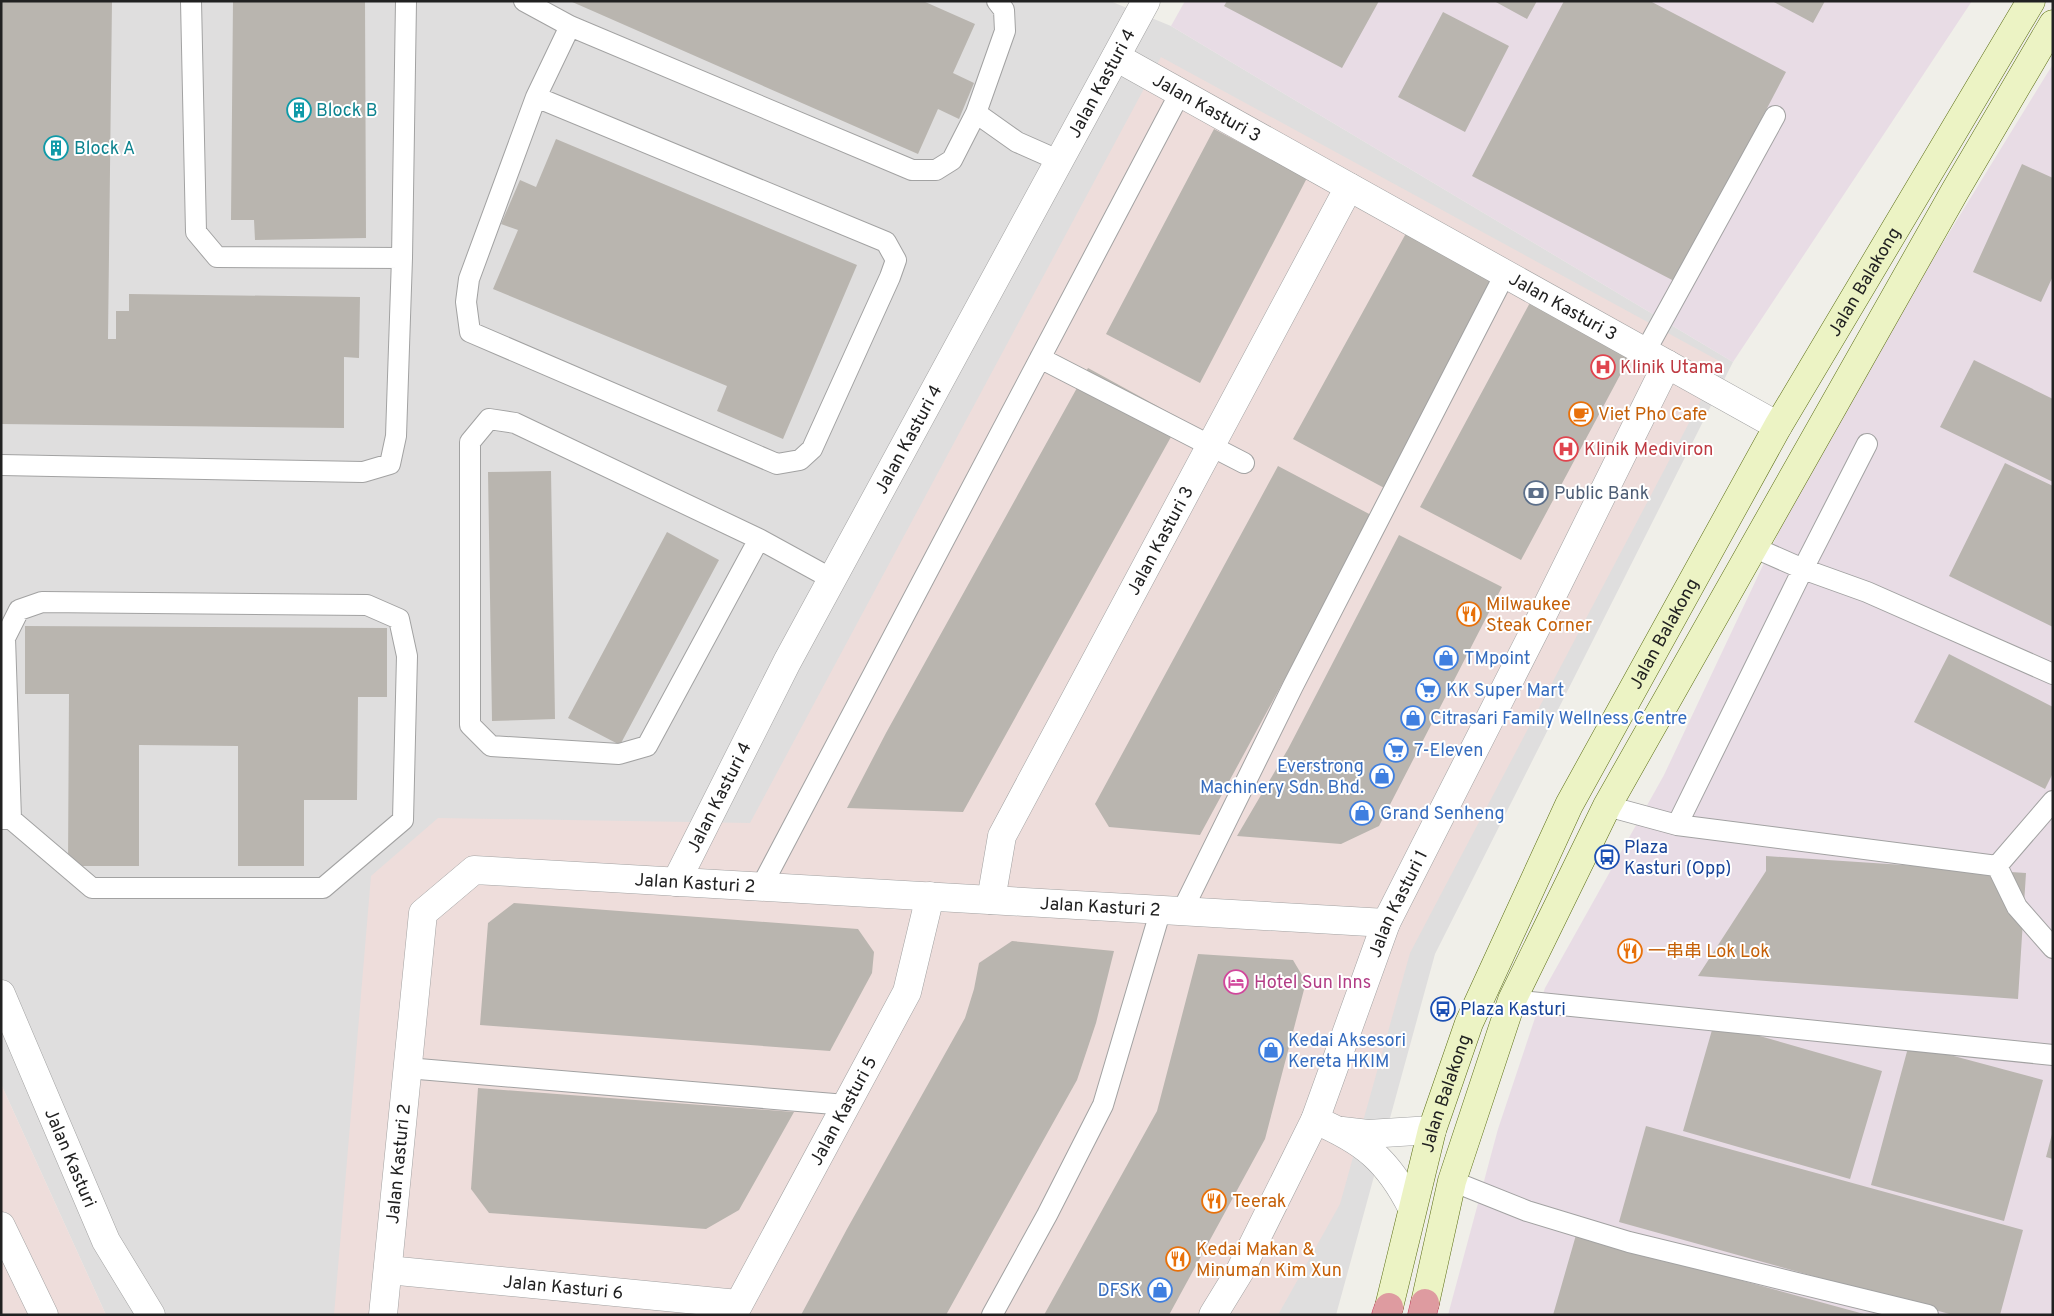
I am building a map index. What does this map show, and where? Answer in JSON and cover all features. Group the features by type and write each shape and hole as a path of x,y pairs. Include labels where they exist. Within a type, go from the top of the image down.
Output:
{"street":[{"name":"Jalan Kasturi 4","path":"676,882 787,662 1146,1"},
{"name":"Jalan Balakong","path":"1387,1311 1432,1130 1469,1023 1569,805 1778,426 2031,1"},
{"name":"Jalan Balakong","path":"1424,1309 1452,1181 1512,1000 1608,806 1810,445 2053,24"},
{"name":"Jalan Kasturi 3","path":"1116,58 1778,426"},
{"name":"Jalan Kasturi 3","path":"991,900 1002,836 1349,187"},
{"name":"Jalan Kasturi 1","path":"1213,1315 1240,1271 1316,1120 1386,923 1541,618 1656,358"},
{"path":"1778,426 1810,445"},
{"name":"Jalan Kasturi 2","path":"383,1315 423,913 474,870 1386,923"},
{"name":"Jalan Kasturi 5","path":"736,1310 907,992 930,896"},
{"name":"Jalan Kasturi","path":"1,994 106,1241 151,1315"},
{"path":"1316,1120 1342,1132 1387,1165 1401,1185 1412,1208"},
{"path":"1342,1132 1368,1134 1432,1130"},
{"path":"1,1226 44,1315"},
{"name":"Jalan Kasturi 6","path":"388,1270 736,1310"}],"lane":[{"path":"191,1 196,232 217,257 402,258"},
{"path":"1,465 363,472 390,464 396,436 402,258 406,1"},
{"path":"524,1 570,26 912,170 936,170 952,160 976,113 1004,31 1004,10 997,1"},
{"path":"536,98 886,242 896,260 890,277 812,449 800,460 777,464 470,332 466,302 469,280 536,98 570,26"},
{"path":"761,887 1180,93"},
{"path":"976,113 1017,142 1060,161"},
{"path":"1656,358 1775,116"},
{"path":"992,1315 1047,1215 1103,1105 1172,910 1320,634 1505,274"},
{"path":"1040,358 1244,463"},
{"path":"759,539 646,746 619,754 491,746 470,725 470,442 489,419 515,423 759,539 832,579"},
{"path":"1678,825 1803,569 1867,444"},
{"path":"1753,546 1803,569 1867,592 2053,674"},
{"path":"42,602 367,605 399,619 407,656 403,820 323,888 92,888 6,819 5,638 19,610 42,602"},
{"path":"1997,866 2053,801"},
{"path":"1608,806 1678,825 1997,866"},
{"path":"1997,866 2016,907 2053,948"},
{"path":"1512,1000 2053,1055"},
{"path":"407,1068 846,1105"},
{"path":"1452,1181 1527,1211 1629,1242 1928,1315"}],"shaded area":[{"path":"1,1 1110,1 1171,26 1733,362 1435,954 1336,1315 106,1315 1,1084"},
{"path":"1185,1 1972,1 1733,362 1171,26"},
{"path":"1161,57 1721,362 1410,953 1340,1204 1278,1315 334,1315 371,876 438,818 750,823"},
{"path":"2053,64 2053,1315 1448,1315 1498,1129 1545,988 1664,775 1824,436"},
{"path":"1,1084 106,1315 1,1315"}],"building":[{"name":"Block A","path":"1,1 112,1 108,339 116,339 116,311 129,311 129,294 360,297 359,358 344,357 344,428 1,424"},
{"name":"Block B","path":"233,1 365,1 366,238 255,240 254,220 231,220"},
{"path":"570,1 923,1 975,24 953,73 974,83 959,119 938,109 918,154"},
{"path":"1227,1 1379,1 1342,68 1224,6"},
{"path":"1494,1 1537,1 1527,19"},
{"path":"1564,1 1650,1 1786,72 1676,282 1472,176"},
{"path":"1772,1 1825,1 1813,23"},
{"path":"1443,12 1509,46 1465,132 1398,97"},
{"path":"1214,129 1307,178 1200,383 1106,334"},
{"path":"556,139 857,265 783,439 717,411 727,386 493,289 518,230 501,224 520,180 536,187"},
{"path":"2022,164 2053,178 2053,276 2041,302 1973,272"},
{"path":"1410,226 1505,279 1388,490 1293,439"},
{"path":"1533,297 1633,351 1521,560 1420,507"},
{"path":"1974,360 2053,399 2053,482 1940,427"},
{"path":"1088,368 1181,419 963,812 847,808 886,733"},
{"path":"2005,463 2053,486 2053,627 1949,576"},
{"path":"1278,466 1373,516 1200,835 1109,827 1095,804"},
{"path":"551,471 555,719 492,721 488,472"},
{"path":"667,532 719,560 620,745 568,718"},
{"path":"1399,535 1502,587 1379,826 1341,844 1237,836 1288,749"},
{"path":"25,626 387,628 387,697 358,697 357,800 304,800 304,866 238,866 238,746 139,745 139,866 68,866 69,694 25,694"},
{"path":"1949,654 2053,707 2053,773 2045,789 1914,722"},
{"path":"1766,856 2026,873 2018,999 1698,976 1766,871"},
{"path":"514,903 858,929 874,952 872,973 830,1051 480,1025 488,923"},
{"path":"1012,941 1114,951 1096,1023 1077,1080 946,1315 801,1315 965,1018 974,989 979,963"},
{"path":"1198,954 1293,960 1306,982 1265,1139 1169,1315 1044,1315 1157,1111"},
{"path":"1714,1023 1882,1071 1850,1179 1683,1131"},
{"path":"1909,1044 2043,1080 2004,1221 1871,1185"},
{"path":"478,1088 794,1112 739,1210 706,1229 489,1213 471,1189"},
{"path":"1646,1126 2023,1230 2000,1315 1953,1315 1619,1222"},
{"path":"2053,1134 2053,1159 2046,1157"},
{"path":"1576,1235 1864,1314 1864,1315 1553,1315"}],"place":[{"name":"Block B","path":"299,110"},
{"name":"Block A","path":"56,148"},
{"name":"Klinik Utama","path":"1603,367"},
{"name":"Viet Pho Cafe","path":"1581,414"},
{"name":"Klinik Mediviron","path":"1566,449"},
{"name":"Public Bank","path":"1536,493"},
{"name":"Milwaukee Steak Corner","path":"1469,614"},
{"name":"TMpoint","path":"1446,658"},
{"name":"KK Super Mart","path":"1428,690"},
{"name":"Citrasari Family Wellness Centre","path":"1413,718"},
{"name":"7-Eleven","path":"1396,750"},
{"name":"Everstrong Machinery Sdn. Bhd.","path":"1382,776"},
{"name":"Grand Senheng","path":"1362,813"},
{"name":"Plaza Kasturi (Opp)","path":"1607,857"},
{"name":"一串串 Lok Lok","path":"1630,951"},
{"name":"Hotel Sun Inns","path":"1236,982"},
{"name":"Plaza Kasturi","path":"1443,1009"},
{"name":"Kedai Aksesori Kereta HKIM","path":"1271,1050"},
{"name":"Teerak","path":"1214,1201"},
{"name":"Kedai Makan & Minuman Kim Xun","path":"1178,1259"},
{"name":"DFSK","path":"1160,1290"}]}
